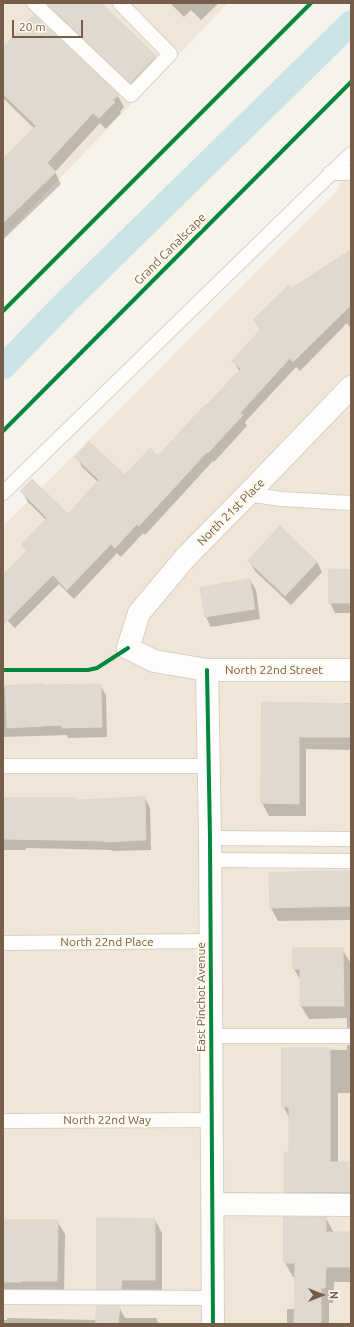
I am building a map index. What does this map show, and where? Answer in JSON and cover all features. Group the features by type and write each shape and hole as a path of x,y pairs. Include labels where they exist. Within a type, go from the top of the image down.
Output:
{"street":[{"name":"North 21st Place","path":"128,648 139,613 185,558 351,387"},
{"name":"North 22nd Street","path":"128,648 154,661 207,670 351,670"},
{"name":"East Pinchot Avenue","path":"207,670 211,941 213,1324"},
{"path":"212,1204 351,1205"}],"lane":[{"path":"34,3 131,95 170,54 120,3"},
{"path":"3,493 351,154"},
{"path":"330,173 351,174"},
{"path":"248,494 281,499 351,503"},
{"path":"3,766 209,766"},
{"path":"210,838 351,839"},
{"path":"210,860 351,861"},
{"name":"North 22nd Place","path":"3,943 211,941"},
{"path":"211,1036 351,1036"},
{"name":"North 22nd Way","path":"3,1121 212,1120"},
{"path":"3,1297 213,1298"}],"shaded area":[{"path":"7,3 228,3 3,238 3,8"},
{"path":"351,154 351,1324 3,1324 3,526 339,189 340,164"}],"building":[{"path":"46,3 101,3 156,56 130,83"},
{"path":"34,15 119,95 113,100 115,102 99,118 93,113 47,163 56,172 3,223 3,159 36,126 3,94 3,48"},
{"path":"351,250 351,305 293,362 290,358 240,413 243,415 139,526 137,524 115,548 111,544 67,590 53,575 3,625 3,575 27,551 21,545 47,518 20,491 32,479 68,514 99,480 75,457 89,442 125,475 150,448 158,456 241,369 232,361 261,329 253,320 289,285 292,288"},
{"path":"280,526 317,562 285,596 248,561"},
{"path":"329,569 351,570 351,603 329,603"},
{"path":"250,579 255,609 205,617 200,588"},
{"path":"43,684 101,684 102,727 62,728 62,725 7,728 5,686"},
{"path":"262,702 351,704 351,737 299,737 299,804 261,803"},
{"path":"145,797 146,840 105,842 3,839 3,798 75,798 75,800"},
{"path":"351,871 351,906 270,908 269,873"},
{"path":"293,948 343,948 344,1006 300,1006 300,969 293,969"},
{"path":"282,1048 330,1048 330,1162 351,1162 351,1192 284,1192 284,1152 289,1152 289,1107 282,1107"},
{"path":"284,1217 326,1217 326,1232 351,1232 351,1267 326,1267 325,1288 321,1288 321,1324 294,1324 295,1263 284,1263"},
{"path":"97,1218 155,1219 155,1280 122,1280 121,1289 97,1289"},
{"path":"3,1220 58,1220 57,1281 3,1282"},
{"path":"97,1306 120,1306 118,1324 96,1324"}],"waterway":[{"path":"3,367 67,301 351,23"}],"cycle path":[{"path":"3,311 311,3"},
{"name":"Grand Canalscape","path":"3,431 351,82"},
{"path":"3,670 88,670 97,668 128,648"},
{"path":"207,670 210,838 213,1324"}]}
